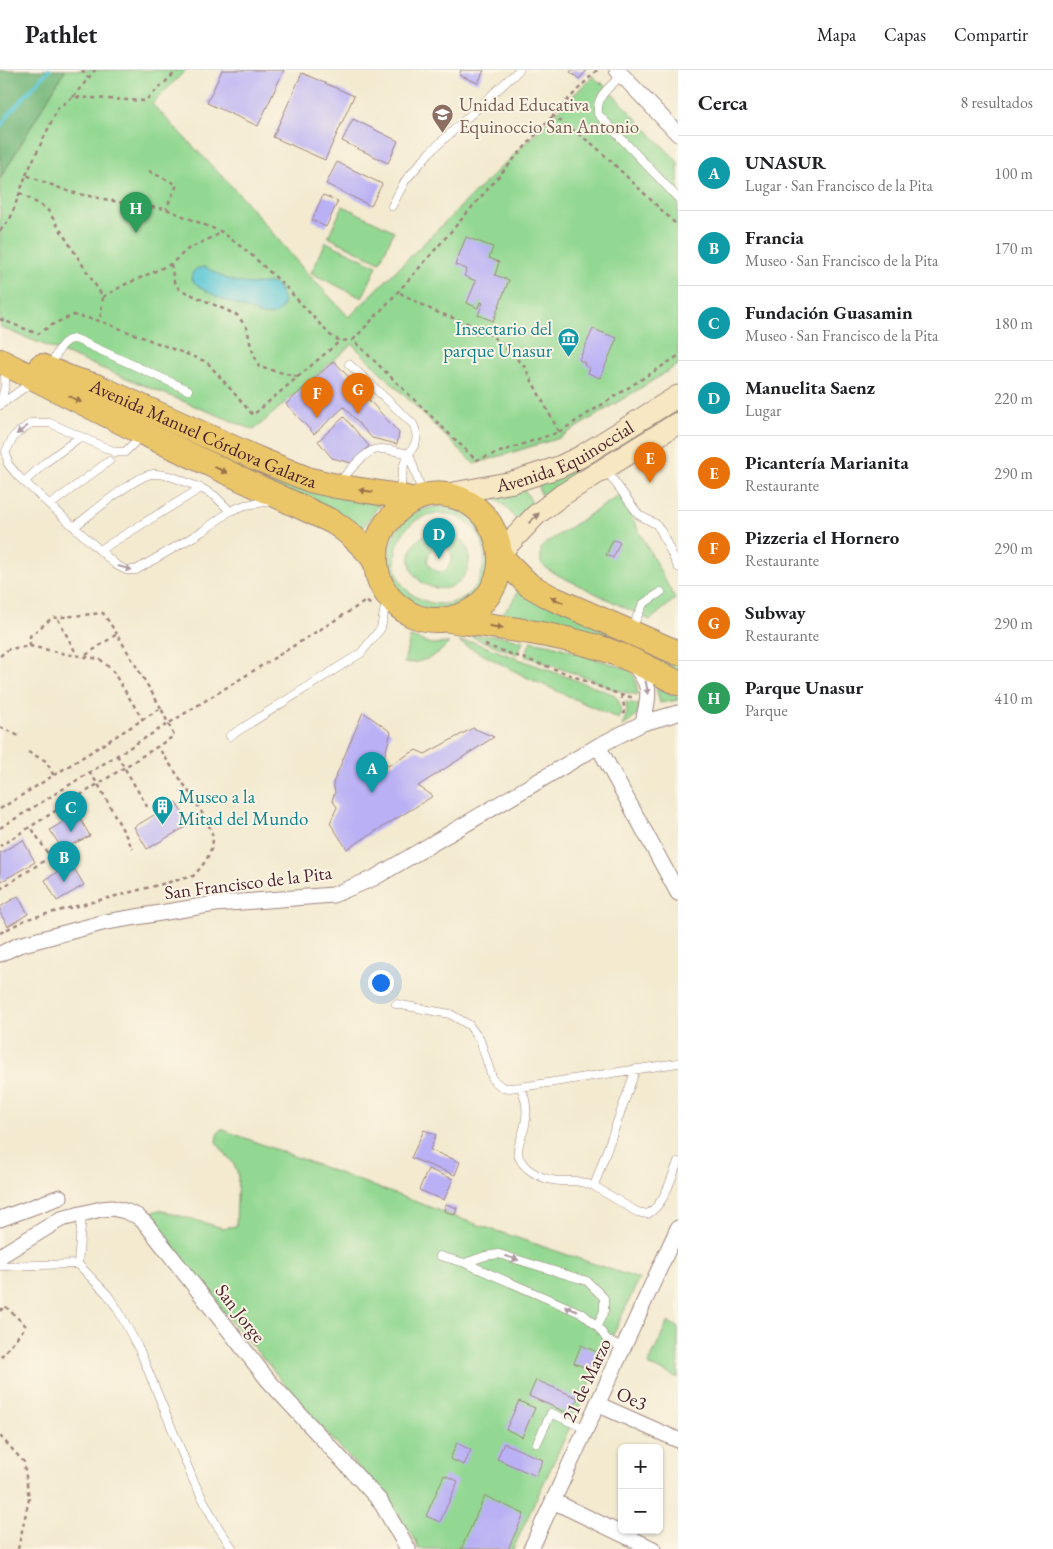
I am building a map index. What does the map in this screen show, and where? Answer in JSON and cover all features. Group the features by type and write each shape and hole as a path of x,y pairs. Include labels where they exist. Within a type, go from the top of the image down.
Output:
{"main road":[{"name":"Avenida Manuel Córdova Galarza","path":"1,357 44,375 96,386 155,430 288,502 322,516 347,531 376,564"},
{"name":"Avenida Equinoccial","path":"421,496 513,482 559,467 580,457 678,396"},
{"name":"Avenida Equinoccial","path":"500,555 536,515 562,495 678,423"},
{"name":"Avenida Manuel Córdova Galarza","path":"155,430 265,462 310,480 336,486 421,496"},
{"path":"447,620 469,612 486,597 500,570 500,555 494,529 482,512 464,500 421,496 397,510 384,526 377,544 376,564 382,585 395,603 412,615 425,619 447,620 555,636 598,647 678,683"},
{"path":"500,555 529,585 552,598 678,653"}],"street":[{"path":"619,73 678,134"},
{"path":"628,659 644,677 649,692 643,723"},
{"name":"San Francisco de la Pita","path":"0,954 19,945 106,922 215,904 333,895 374,878 598,746 643,723 678,713"},
{"path":"598,746 678,893"},
{"path":"0,1219 60,1197"},
{"name":"San Jorge","path":"0,1256 61,1219 112,1208 137,1216 146,1224 268,1380 380,1501 408,1549"},
{"name":"21 de Marzo","path":"531,1549 678,1228"},
{"name":"Oe3","path":"598,1404 678,1440"},
{"path":"553,1501 653,1549"}],"lane":[{"path":"392,206 405,182 429,153 519,70"},
{"path":"619,73 597,104 598,114 678,198"},
{"path":"1,357 6,376 5,389 0,405 44,375 64,342 69,339 76,340 188,390"},
{"path":"349,364 414,424 418,434 418,441 403,467 421,496"},
{"path":"155,430 139,439 124,452 115,452 50,423 31,423 14,436 6,451 8,464 24,482 74,528 116,565 126,570 136,570 203,531 230,511 245,506 276,501 288,502"},
{"path":"24,482 46,462 80,437"},
{"path":"336,486 373,450 409,454"},
{"path":"409,454 419,482 421,496"},
{"path":"50,506 109,461"},
{"path":"605,469 639,515 656,524 678,567"},
{"path":"74,528 143,476 152,474 163,474 201,488 215,496 230,511"},
{"path":"100,550 201,488"},
{"path":"630,632 643,604 661,592"},
{"path":"230,736 361,653 381,628 388,595"},
{"path":"396,1004 450,1014 469,1025 480,1040 493,1080 502,1087 521,1087 678,1063"},
{"path":"594,1186 636,1069"},
{"path":"521,1087 525,1097 526,1110 525,1125 518,1145 518,1155 522,1163 534,1173 548,1179 577,1181 594,1186 637,1212 648,1214 662,1200 678,1162"},
{"path":"82,1214 78,1264 117,1308 140,1351 194,1482 216,1524 233,1549"},
{"path":"465,1264 485,1256 499,1254 587,1281 604,1298 604,1311 597,1326"},
{"path":"440,1256 465,1264 583,1314 597,1326 608,1341 623,1347"},
{"path":"0,1266 78,1264"},
{"path":"537,1443 551,1413 586,1429"}],"path":[{"path":"82,70 88,78"},
{"path":"0,231 11,217 26,175 58,108 73,97 96,70"},
{"path":"73,97 144,101 178,70"},
{"path":"26,175 70,192 123,203 166,209 222,232 247,250 283,284 330,335 340,341 353,340 399,293 552,115 597,70"},
{"path":"552,115 595,146 678,226"},
{"path":"149,171 177,185 166,209"},
{"path":"20,193 47,209 103,298 100,321"},
{"path":"103,298 171,264 188,248 222,232"},
{"path":"171,264 174,282 179,289 237,315 247,328 251,347 259,367 300,377"},
{"path":"399,293 434,312 478,327 497,340 524,366 559,432"},
{"path":"0,319 38,334 55,323 74,315 100,321 207,362 253,415 300,377 340,341"},
{"path":"353,340 476,460 559,432 678,356"},
{"path":"0,846 174,736 161,708 103,613 52,618 30,636 30,646"},
{"path":"57,618 77,655"},
{"path":"85,656 117,634"},
{"path":"0,656 8,649 30,646 100,659 112,670 143,720"},
{"path":"0,809 161,708"},
{"path":"0,727 19,736"},
{"path":"0,933 28,919 193,876 203,866 211,850 213,837 207,821 158,747"},
{"path":"28,752 46,761 54,776"},
{"path":"117,754 149,810"},
{"path":"89,772 98,784 134,849"},
{"path":"0,889 50,857 31,827"},
{"path":"0,1311 5,1306 26,1326 0,1358"},
{"path":"0,1436 24,1462 30,1498 18,1549"}],"green space":[{"path":"0,70 65,70 0,179"},
{"path":"65,70 186,70 152,104 241,196 305,271 349,317 593,76 678,162 678,365 559,438 474,464 352,344 254,430 0,327 0,179"},
{"path":"343,206 394,231 380,262 328,237"},
{"path":"326,242 377,266 362,298 311,273"},
{"path":"678,404 678,413 584,473 579,465"},
{"path":"181,438 284,481 379,505 361,534"},
{"path":"572,468 576,477 542,499 537,482"},
{"path":"522,486 533,504 522,513 517,521 506,507 491,495"},
{"path":"620,495 675,599 650,620 554,573 541,563 541,548 546,543"},
{"path":"440,506 458,509 473,518 491,548 486,583 463,606 430,610 415,605 402,595 393,581 388,565 389,549 395,532 407,518 422,509","holes":["440,513 455,516 472,526 481,540 484,557 482,573 474,588 461,599 445,604 425,601 408,592 398,576 395,558 399,540 409,526 427,515"]},
{"path":"440,529 456,534 465,544 469,555 468,567 463,577 455,585 443,588 429,586 413,573 410,562 412,548 420,538","holes":["436,547 445,547 450,551 452,556 451,562 448,568 443,571 437,571 429,564 428,556"]},
{"path":"520,585 678,663 678,676 493,620 510,605"},
{"path":"467,635 501,636 524,641 517,654"},
{"path":"410,637 432,644 449,643 429,658 417,662 404,663"},
{"path":"531,641 552,645 628,669 635,677 638,695 615,690 525,656"},
{"path":"459,642 473,642 613,694 620,705 619,719 526,677"},
{"path":"656,687 678,697 678,700 660,703"},
{"path":"626,702 640,705 634,718 622,726 627,713"},
{"path":"221,1129 467,1221 639,1279 513,1549 418,1549 416,1541 386,1498 297,1400 195,1280 144,1215 159,1210 223,1228 236,1226 238,1174 233,1163 216,1142 217,1135"},
{"path":"668,1322 678,1327 678,1378 648,1365"}],"water":[{"path":"205,267 230,280 251,284 274,284 282,295 282,307 274,314 262,315 214,295 191,279 192,273 195,270"}],"building":[{"path":"222,70 284,70 258,126 207,103"},
{"path":"461,70 484,70 478,83 459,75"},
{"path":"572,70 587,70 579,79 570,72"},
{"path":"302,73 354,96 325,160 273,137"},
{"path":"353,119 398,141 388,163 342,141"},
{"path":"337,162 382,184 371,206 326,184"},
{"path":"323,195 338,201 326,227 312,220"},
{"path":"466,237 493,247 489,258 499,262 495,275 509,280 493,321 478,315 483,303 480,302 478,308 467,303 476,281 464,276 467,269 455,265"},
{"path":"593,329 617,338 600,378 588,373 590,368 579,360"},
{"path":"334,361 399,433 397,444 372,438 344,407 314,434 286,404"},
{"path":"344,417 369,446 351,463 332,458 318,441"},
{"path":"613,540 620,542 613,558 606,555"},
{"path":"363,712 391,732 383,762 388,766 416,750 425,754 473,728 494,737 418,786 433,796 347,849 330,823 337,807 332,800 335,792 333,783"},
{"name":"Museo a la Mitad del Mundo","path":"176,802 189,825 147,849 134,827"},
{"path":"77,813 90,836 62,849 50,830"},
{"path":"23,840 35,862 2,881 0,878 0,853"},
{"path":"71,863 84,885 57,901 45,880"},
{"path":"18,896 28,914 8,926 0,913 0,907"},
{"path":"424,1130 436,1135 430,1150 460,1162 455,1175 411,1158"},
{"path":"428,1169 453,1179 444,1200 419,1190"},
{"path":"446,1204 457,1208 455,1215 444,1211"},
{"path":"581,1345 601,1354 593,1371 574,1363"},
{"path":"536,1380 578,1398 570,1414 529,1396"},
{"path":"519,1401 535,1408 522,1437 506,1429"},
{"path":"457,1443 471,1450 464,1465 450,1459"},
{"path":"504,1443 543,1460 536,1476 497,1459"},
{"path":"444,1475 458,1481 440,1522 426,1516"},
{"path":"485,1496 524,1514 508,1549 461,1549"}],"waterway":[{"path":"0,127 12,110 49,70"}],"place":[{"name":"Unidad Educativa Equinoccio San Antonio","path":"443,134"},
{"name":"Parque Unasur","path":"136,233"},
{"name":"Insectario del parque Unasur","path":"568,358"},
{"name":"Subway","path":"358,414"},
{"name":"Pizzeria el Hornero","path":"317,418"},
{"name":"Picantería Marianita","path":"650,483"},
{"name":"Manuelita Saenz","path":"439,559"},
{"name":"UNASUR","path":"372,793"},
{"name":"Museo a la Mitad del Mundo","path":"162,826"},
{"name":"Fundación Guasamin","path":"71,832"},
{"name":"Francia","path":"64,882"}]}
